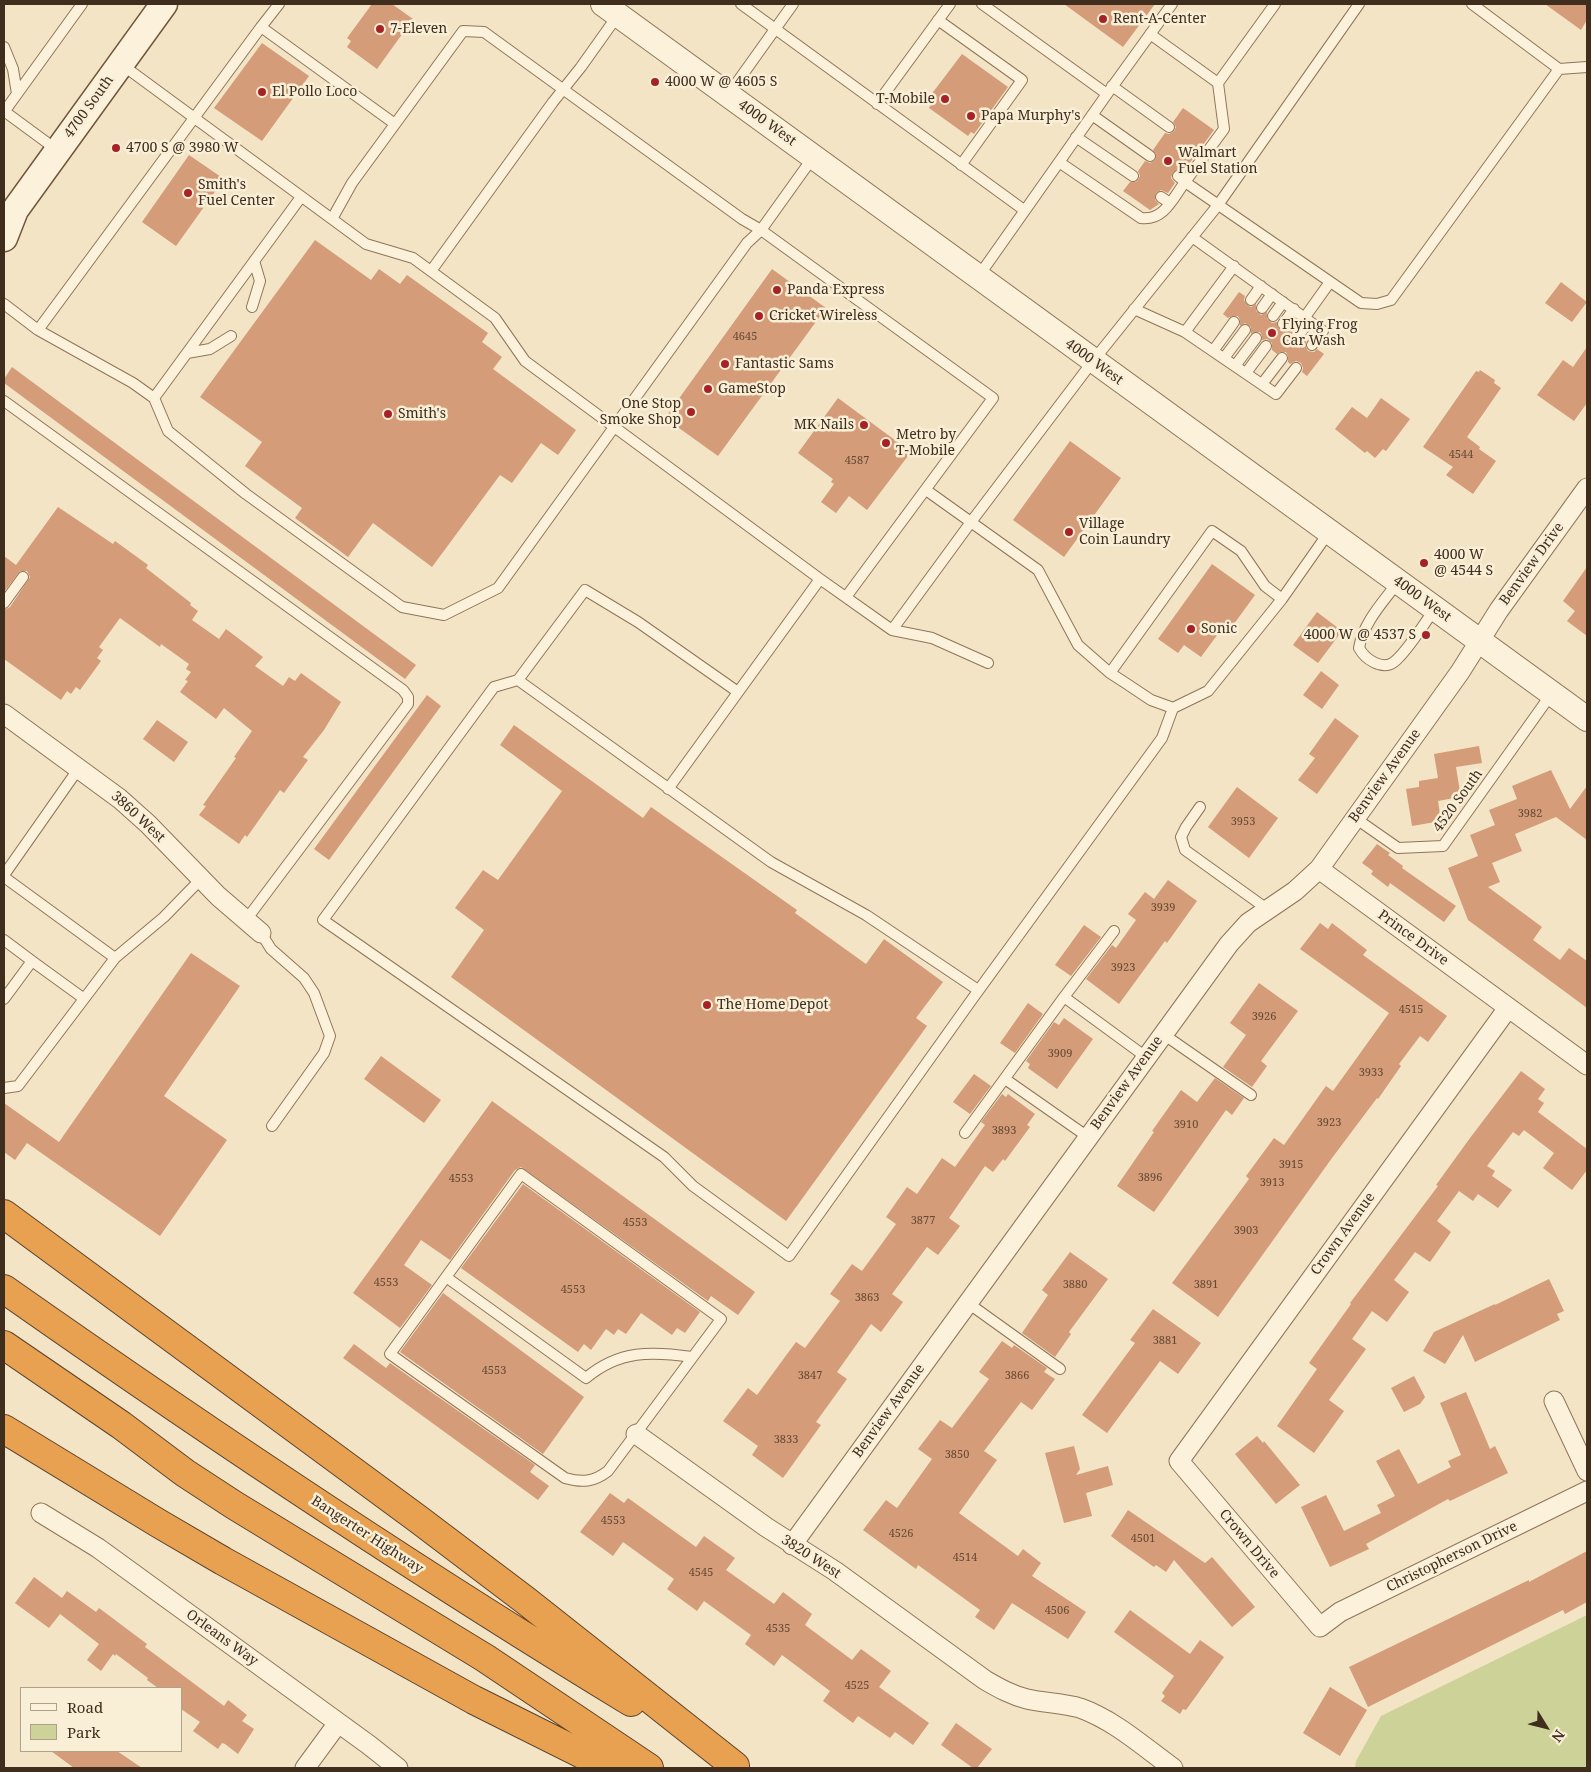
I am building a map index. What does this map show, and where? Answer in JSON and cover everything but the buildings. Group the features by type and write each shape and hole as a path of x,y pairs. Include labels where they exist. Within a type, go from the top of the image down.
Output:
{"highway":[{"path":"4,1214 433,1531 737,1767"},
{"name":"Bangerter Highway","path":"4,1289 231,1446 358,1530 483,1610 737,1767"},
{"path":"4,1345 234,1504 485,1658 649,1768"},
{"path":"4,1429 141,1514 223,1561 474,1700 610,1768"}],"main road":[{"name":"4700 South","path":"4,238 9,214 164,4"}],"street":[{"name":"4000 West","path":"610,9 814,156 978,278 1587,718"},
{"name":"Benview Drive","path":"1480,641 1498,610 1587,488"},
{"name":"Benview Avenue","path":"792,1545 1228,944 1248,923 1300,888 1319,869 1460,672 1480,641"},
{"name":"3860 West","path":"4,714 108,788 133,810 218,896 261,933"},
{"name":"Prince Drive","path":"1319,869 1587,1065"},
{"name":"Crown Avenue","path":"1179,1461 1508,1008"},
{"path":"1554,1401 1587,1471"},
{"name":"3820 West","path":"636,1434 792,1545 835,1572 985,1680 1007,1693 1028,1699 1078,1708 1095,1714 1115,1726 1173,1768"},
{"name":"Crown Drive","path":"1179,1461 1320,1627"},
{"name":"Christopherson Drive","path":"1320,1627 1340,1612 1587,1491"},
{"name":"Orleans Way","path":"41,1513 98,1548 398,1768"},
{"path":"305,1768 338,1723"}],"lane":[{"path":"58,150 4,111 82,4"},
{"path":"38,330 279,4"},
{"path":"741,4 1024,210"},
{"path":"728,95 793,4"},
{"path":"877,104 950,4"},
{"path":"982,4 1110,90 1170,127"},
{"path":"978,278 1024,210 1172,4"},
{"path":"1059,162 1141,218 1152,219 1164,212 1182,179 1203,150 1224,129 1218,83 1275,4"},
{"path":"892,630 1093,361 1218,205 1359,4"},
{"path":"1472,4 1559,68 1587,67"},
{"path":"431,271 563,89 610,9"},
{"path":"938,20 1022,80 961,165"},
{"path":"261,27 395,124"},
{"path":"332,219 352,184 463,31 484,32 992,398 846,597"},
{"path":"1150,34 1218,83"},
{"path":"4,47 14,69 17,94"},
{"path":"121,64 366,244 413,258 431,271 495,318 525,361 892,630 932,638 988,663"},
{"path":"1182,179 1360,303 1377,304 1391,300 1559,68"},
{"path":"1092,115 1150,156"},
{"path":"1076,137 1133,176"},
{"path":"4,304 38,330 133,383 154,398 168,431 246,494 402,606 444,615 498,588 747,243 761,230 814,156"},
{"path":"154,398 301,196"},
{"path":"1161,196 1170,203"},
{"path":"1192,236 1323,331 1312,346"},
{"path":"252,307 260,282 254,261"},
{"path":"1185,332 1234,266"},
{"path":"1299,335 1330,282"},
{"path":"1250,300 1261,286"},
{"path":"1262,308 1272,294"},
{"path":"1273,316 1283,302"},
{"path":"1134,309 1185,332 1276,394 1296,368"},
{"path":"1283,324 1294,309"},
{"path":"1213,351 1234,322"},
{"path":"1224,358 1245,330"},
{"path":"187,353 210,349 231,336"},
{"path":"1235,366 1256,338"},
{"path":"1246,373 1266,346"},
{"path":"1262,384 1282,358"},
{"path":"4,401 395,684 403,690 408,698 408,704 246,920"},
{"path":"926,490 1038,570 1078,645 1110,673 1151,700 1174,708"},
{"path":"1110,673 1212,531 1241,551 1265,586 1282,599"},
{"path":"738,692 631,618 585,590 518,680 494,687 323,920 664,1157 692,1186 789,1256 978,990 1162,738 1174,708 1208,691 1282,599 1329,532"},
{"path":"4,603 23,577"},
{"path":"668,789 820,579"},
{"path":"1398,582 1371,619 1360,638 1359,648 1362,654 1371,661 1382,665 1393,663 1435,609"},
{"path":"518,680 771,862 866,915 978,990"},
{"name":"4520 South","path":"1355,818 1398,848 1443,846 1552,693"},
{"path":"79,768 4,876 115,958"},
{"path":"1200,807 1181,837 1185,850 1267,909"},
{"path":"4,1088 18,1086 115,958 164,918 201,879"},
{"path":"965,1133 1114,931"},
{"path":"261,933 271,949 304,978 314,993 330,1036 324,1053 272,1126"},
{"path":"4,940 83,998"},
{"path":"4,999 32,961"},
{"path":"1064,997 1146,1057"},
{"path":"1163,1034 1251,1095"},
{"path":"1005,1078 1088,1137"},
{"path":"521,1174 720,1319 608,1471 600,1477 583,1482 565,1478 390,1354 446,1276 521,1174"},
{"path":"446,1276 586,1378 598,1368 617,1359 642,1354 692,1357"},
{"path":"968,1303 1060,1369"}],"green space":[{"path":"1587,1615 1587,1768 1355,1768 1356,1761 1381,1716"}],"place":[{"name":"Rent-A-Center","path":"1103,19"},
{"name":"7-Eleven","path":"380,29"},
{"name":"4000 W @ 4605 S","path":"655,82"},
{"name":"El Pollo Loco","path":"262,92"},
{"name":"T-Mobile","path":"945,99"},
{"name":"Papa Murphy's","path":"971,116"},
{"name":"4700 S @ 3980 W","path":"116,148"},
{"name":"Walmart Fuel Station","path":"1168,161"},
{"name":"Smith's Fuel Center","path":"188,193"},
{"name":"Panda Express","path":"777,290"},
{"name":"Cricket Wireless","path":"759,316"},
{"name":"Flying Frog Car Wash","path":"1272,333"},
{"name":"Fantastic Sams","path":"725,364"},
{"name":"GameStop","path":"708,389"},
{"name":"One Stop Smoke Shop","path":"691,412"},
{"name":"Smith's","path":"388,414"},
{"name":"MK Nails","path":"864,425"},
{"name":"Metro by T-Mobile","path":"886,443"},
{"name":"Village Coin Laundry","path":"1069,532"},
{"name":"4000 W @ 4544 S","path":"1424,563"},
{"name":"Sonic","path":"1191,629"},
{"name":"4000 W @ 4537 S","path":"1426,635"},
{"name":"The Home Depot","path":"707,1005"}]}
